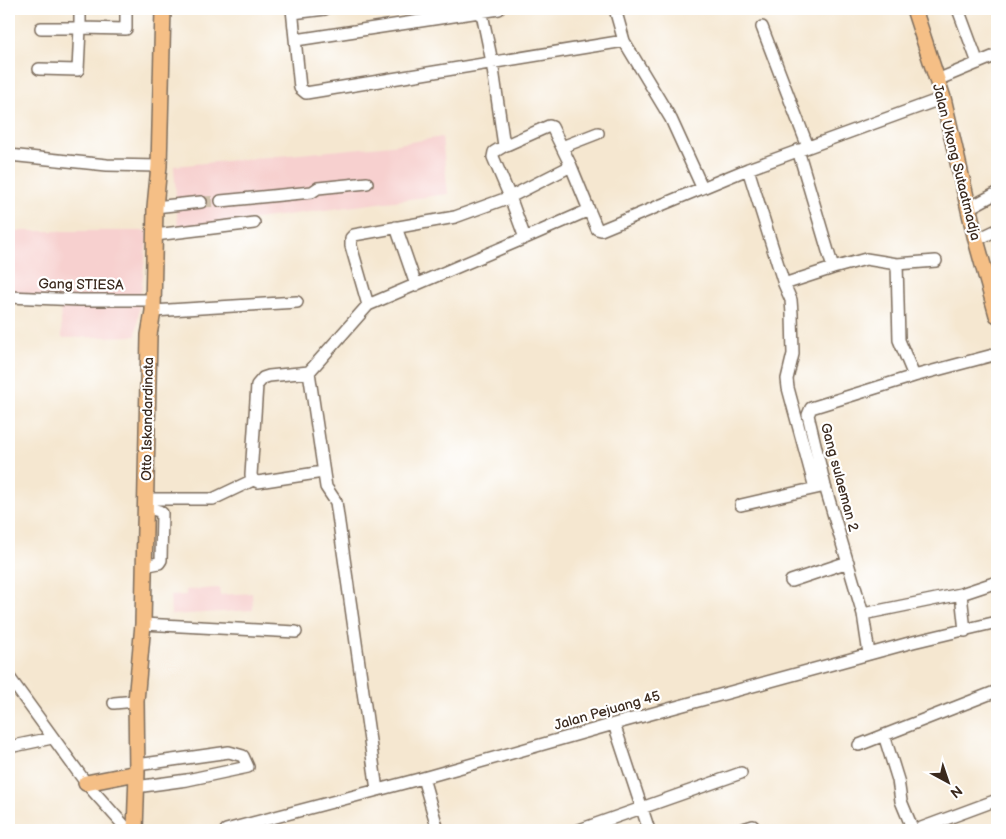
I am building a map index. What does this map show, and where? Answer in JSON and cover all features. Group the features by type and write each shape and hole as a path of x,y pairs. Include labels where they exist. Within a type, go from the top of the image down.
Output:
{"main road":[{"name":"Otto Iskandardinata","path":"135,830 137,775 136,701 143,624 149,335 153,306 163,9"},
{"name":"Jalan Ukong Sutaatmadja","path":"914,9 943,98 976,240 997,315"},
{"path":"86,783 137,775"}],"street":[{"path":"39,69 78,70 80,9"},
{"path":"41,28 126,29 126,9"},
{"path":"325,9 292,11 300,88 306,93 624,41"},
{"path":"296,40 498,9"},
{"path":"614,9 624,41 671,119 702,187"},
{"path":"958,9 978,63"},
{"path":"482,10 492,62 504,146"},
{"path":"762,27 803,149 833,268"},
{"path":"937,80 997,55"},
{"path":"526,238 493,157 494,152 550,126 571,166 597,228 601,230 748,168 943,98"},
{"path":"562,147 598,133"},
{"path":"9,155 107,165 159,166"},
{"path":"368,305 351,246 351,238 358,233 456,217 510,197 571,166"},
{"path":"741,505 820,487 788,388 787,379 793,354 791,300 784,284 748,168"},
{"path":"221,201 312,192 318,188 367,183"},
{"path":"969,208 997,193"},
{"path":"155,207 201,202"},
{"path":"253,480 251,475 257,385 263,378 309,372 368,305 589,210"},
{"path":"154,235 254,223"},
{"path":"396,227 416,285"},
{"path":"976,240 997,230"},
{"path":"784,284 866,259 898,264 936,261"},
{"path":"898,264 900,340 914,376"},
{"name":"Gang STIESA","path":"9,297 153,306 297,302"},
{"name":"Gang sulaeman 2","path":"869,654 863,614 848,562 820,487 808,415 809,411 812,408 914,376 997,354"},
{"path":"309,372 326,487 336,502 377,790"},
{"path":"145,503 213,499 253,480 258,482 323,472"},
{"path":"791,581 848,562"},
{"path":"863,614 961,594 997,582"},
{"path":"961,594 965,631"},
{"name":"Jalan Pejuang 45","path":"233,829 912,642 997,622"},
{"path":"143,624 296,632"},
{"path":"9,677 86,783 128,830"},
{"path":"859,745 997,691"},
{"path":"114,703 136,701"},
{"path":"614,724 649,830"},
{"path":"884,735 898,780 901,801 914,830 997,800"},
{"path":"9,747 52,738"},
{"path":"228,752 243,756 248,767 188,780 137,775 228,752"},
{"path":"579,830 741,773"},
{"path":"423,778 438,830"},
{"path":"740,830 753,826"}],"shaded area":[{"path":"442,137 448,194 178,229 174,166 392,145"},
{"path":"9,231 148,231 136,336 62,338 60,304 9,298"},
{"path":"219,588 220,595 252,593 253,610 171,615 170,596 186,595 186,590"}],"tunnel":[{"path":"201,202 221,201"}]}
